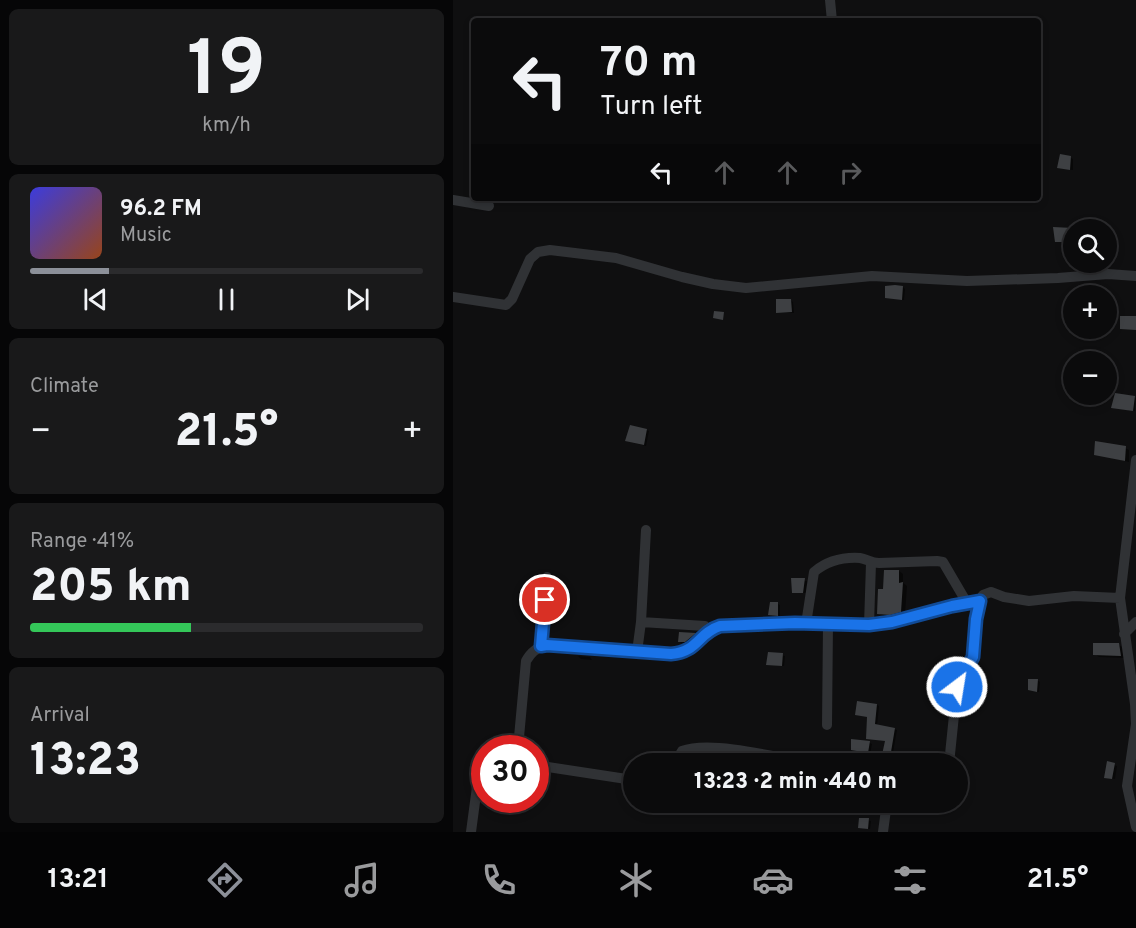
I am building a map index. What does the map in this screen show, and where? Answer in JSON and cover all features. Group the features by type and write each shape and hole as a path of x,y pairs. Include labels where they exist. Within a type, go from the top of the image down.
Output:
{"street":[{"path":"830,0 833,18"},
{"path":"453,200 489,206"},
{"path":"453,297 506,305 512,299 530,259 538,252 550,250 617,258 682,277 746,288 872,276 967,281 1047,279 1108,274 1136,276"},
{"path":"1136,460 1120,598 1135,704 1135,741 1127,786 1136,827"},
{"path":"637,652 642,622 646,530"},
{"path":"806,624 814,572 837,560 862,558 871,563 943,562 967,603"},
{"path":"869,625 871,563"},
{"path":"541,646 547,577"},
{"path":"950,753 957,687 973,657 976,619 983,595 991,592 1004,597 1029,601 1074,596 1120,598"},
{"path":"519,735 526,661 531,653 541,646 681,654 695,646 709,631 720,626 869,625 892,622 980,601"},
{"path":"642,622 705,626 709,631"},
{"path":"1124,634 1136,622"},
{"path":"827,725 828,624"},
{"path":"681,753 699,747 750,753"},
{"path":"549,767 623,778"},
{"path":"471,832 474,813"},
{"path":"883,832 886,813"}],"building":[{"path":"1060,154 1071,156 1070,170 1057,168"},
{"path":"1053,227 1063,228 1063,242 1055,242"},
{"path":"885,286 903,286 902,300 885,298"},
{"path":"776,299 791,299 792,312 776,313"},
{"path":"714,311 724,312 723,320 713,318"},
{"path":"1120,316 1136,316 1136,330 1120,329"},
{"path":"1117,393 1135,396 1133,411 1111,408 1112,405 1117,405"},
{"path":"630,425 647,429 644,445 625,441"},
{"path":"1095,441 1126,446 1125,461 1094,455"},
{"path":"884,570 899,570 899,583 903,582 901,612 890,615 877,614 878,589 883,589"},
{"path":"791,578 805,578 803,593 792,593"},
{"path":"770,602 778,602 778,616 768,615"},
{"path":"679,632 696,633 685,642 678,642"},
{"path":"1093,643 1119,643 1121,656 1093,655"},
{"path":"768,652 783,653 782,666 766,665"},
{"path":"1028,679 1038,679 1037,692 1028,690"},
{"path":"857,701 877,704 875,724 895,728 891,753 882,753 885,741 866,739 867,717 855,715"},
{"path":"851,739 870,741 868,753 851,750"},
{"path":"1107,761 1115,763 1112,779 1104,778"},
{"path":"859,818 869,818 868,829 858,828"}],"route":[{"path":"545,600 541,646 671,654 681,654 695,646 711,629 720,626 795,623 869,625 892,622 980,601 972,662 957,687"}]}
